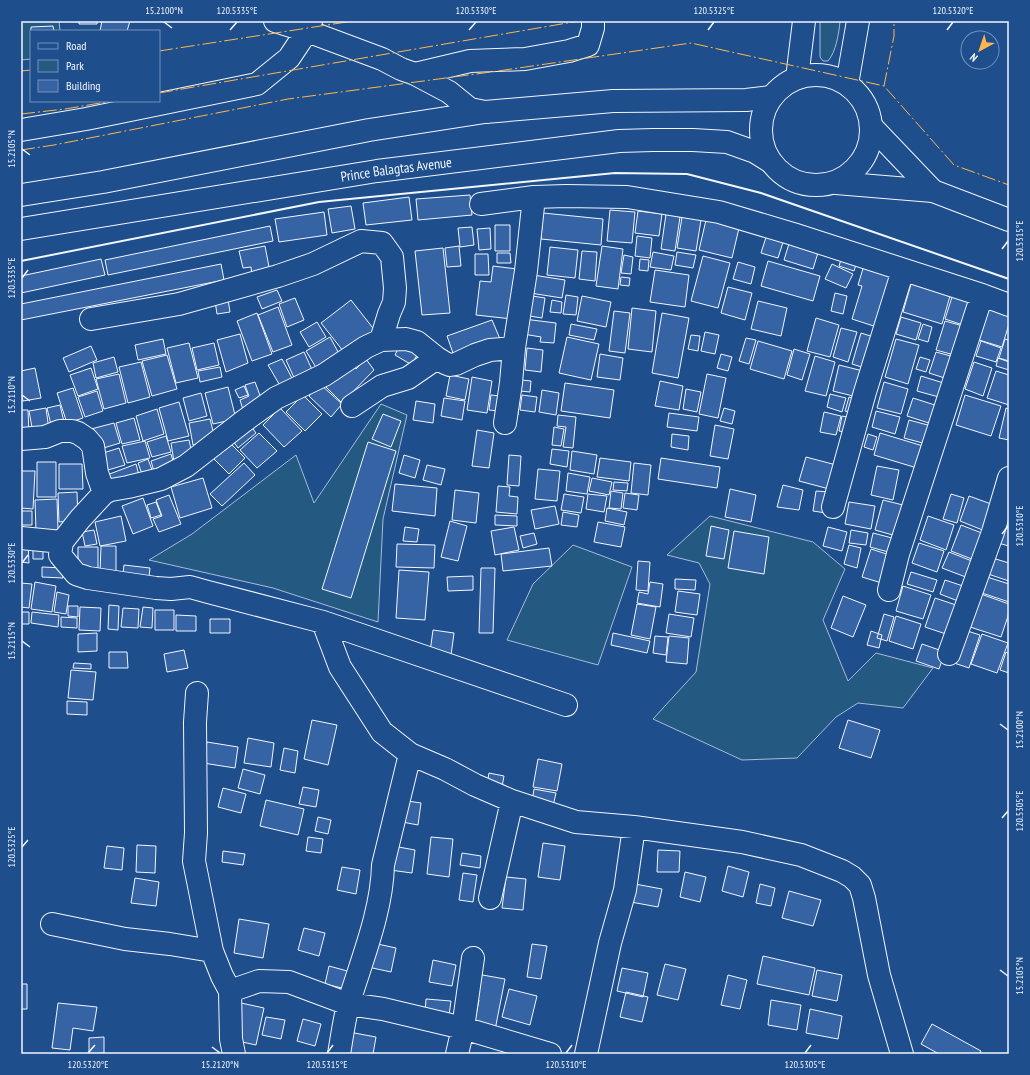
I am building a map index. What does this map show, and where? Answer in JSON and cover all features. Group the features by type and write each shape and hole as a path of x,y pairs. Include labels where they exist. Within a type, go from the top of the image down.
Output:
{"street":[{"path":"275,21 309,26 415,74 449,92 470,109 485,112"},
{"path":"415,74 470,62 525,59 569,51 588,45 593,28 593,21"},
{"path":"797,78 804,21"},
{"path":"847,84 858,21"},
{"path":"160,99 256,84 289,58 309,26"},
{"path":"836,183 851,174 863,161 870,145 872,127 868,110 860,96 847,84 831,76 814,74 797,78 782,86 771,97 763,112 761,129 763,146 771,162 784,175 800,183 818,186 836,183 933,191 1009,220"},
{"path":"21,195 103,182 369,130 485,112 613,102 732,100 771,97"},
{"path":"24,124 84,110 137,102"},
{"path":"872,127 933,191"},
{"name":"Prince Balagtas Avenue","path":"21,229 377,171 619,141 693,140 727,142 755,152 771,162"},
{"path":"505,423 514,348 526,270 534,197"},
{"path":"481,204 534,197 627,197 719,212 793,234 1009,305"},
{"path":"91,319 179,304 278,276 313,264 361,241 382,243 392,257 394,302 381,340"},
{"path":"833,507 865,392 903,270"},
{"path":"890,590 898,554 982,295"},
{"path":"514,348 490,350 450,365 437,358 417,342 406,339 381,340 366,347 324,375 276,398 186,466 161,479 111,490 104,493 80,519 62,542 60,556 76,574 88,578 156,588 171,589 190,587 323,622 566,705"},
{"path":"352,406 382,386 408,378 437,358"},
{"path":"21,439 45,437 60,431 72,430 78,433 87,439 93,446 97,473 104,493"},
{"path":"949,654 993,532 1009,478"},
{"path":"21,538 62,542"},
{"path":"323,622 340,667 382,732 410,754 512,801 576,822 634,827 742,842 801,856 842,871 852,877 860,885 864,898 879,976 902,1054"},
{"path":"196,693 196,833 194,861 212,951 230,991 231,1039 234,1054"},
{"path":"338,1054 348,1004 372,928 383,880 383,865 410,754"},
{"path":"490,898 512,801"},
{"path":"586,1054 610,943 625,890 634,827"},
{"path":"52,924 125,939 212,951"},
{"path":"457,1054 463,1028 473,958"},
{"path":"230,991 259,981 289,982 348,1004 383,1009 463,1028 550,1054"}],"green space":[{"path":"21,21 59,21 60,30 30,30 30,59 21,60"},
{"path":"820,21 840,21 835,48 828,61 823,61 820,57"},
{"path":"381,404 407,415 383,519 378,622 273,588 149,560 192,534 296,455 314,503"},
{"path":"710,516 813,542 845,569 823,620 848,681 876,653 933,668 903,708 858,703 836,717 797,758 742,760 653,719 696,672 710,584 699,563 667,555"},
{"path":"573,545 632,567 598,665 507,640 533,584"}],"building":[{"path":"79,21 97,21 97,24 79,24"},
{"path":"102,21 130,21 127,30 100,30"},
{"path":"53,26 54,30 31,30 31,27"},
{"path":"470,195 472,215 418,220 416,199"},
{"path":"409,197 412,220 366,225 363,203"},
{"path":"351,206 355,229 332,233 328,209"},
{"path":"610,210 635,212 632,243 607,241"},
{"path":"638,211 662,214 659,236 635,233"},
{"path":"324,212 327,235 279,242 275,219"},
{"path":"543,213 603,219 601,245 541,239"},
{"path":"666,214 680,217 675,251 661,249"},
{"path":"682,217 701,220 696,251 677,248"},
{"path":"706,220 739,228 732,258 699,250"},
{"path":"495,225 510,225 510,251 495,251"},
{"path":"270,226 273,241 108,275 105,260"},
{"path":"472,227 474,245 460,247 458,228"},
{"path":"490,228 491,249 479,250 477,229"},
{"path":"768,231 785,236 778,258 761,253"},
{"path":"637,236 652,238 650,258 635,256"},
{"path":"791,237 820,246 813,269 784,260"},
{"path":"265,246 270,272 252,276 251,267 243,268 239,251"},
{"path":"459,246 461,266 447,267 445,248"},
{"path":"602,246 623,249 618,289 596,286"},
{"path":"550,247 578,250 575,278 547,275"},
{"path":"443,248 450,313 422,315 415,251"},
{"path":"582,251 597,252 595,281 579,279"},
{"path":"653,252 674,256 671,270 650,267"},
{"path":"677,252 696,255 693,268 675,265"},
{"path":"497,253 510,253 511,263 497,263"},
{"path":"843,253 858,258 854,271 839,266"},
{"path":"475,254 488,254 489,275 475,275"},
{"path":"624,255 633,257 631,274 621,273"},
{"path":"703,256 730,263 718,308 691,301"},
{"path":"101,259 105,275 21,293 21,276"},
{"path":"640,259 649,260 648,271 639,270"},
{"path":"768,261 820,276 813,301 761,286"},
{"path":"738,262 755,267 751,284 733,279"},
{"path":"865,262 900,272 883,329 852,319 862,286 858,285"},
{"path":"221,264 224,280 21,320 21,304"},
{"path":"832,264 853,274 846,288 825,279"},
{"path":"493,266 517,269 512,319 476,315 480,281 491,282"},
{"path":"655,270 689,275 685,307 650,302"},
{"path":"533,275 565,280 562,298 530,293"},
{"path":"621,277 630,278 629,286 620,285"},
{"path":"913,277 952,289 942,324 903,312"},
{"path":"728,287 752,293 745,320 721,313"},
{"path":"277,290 282,301 262,309 257,297"},
{"path":"954,291 978,299 969,327 945,319"},
{"path":"835,293 847,296 843,314 831,311"},
{"path":"526,295 545,298 542,318 523,315"},
{"path":"566,295 578,297 576,315 563,314"},
{"path":"582,296 611,302 606,327 577,321"},
{"path":"295,298 304,320 287,327 279,304"},
{"path":"228,299 230,312 217,314 215,301"},
{"path":"351,300 376,332 347,356 321,323"},
{"path":"552,300 562,302 561,313 550,312"},
{"path":"758,301 787,308 781,336 751,329"},
{"path":"990,305 1009,311 1009,324 1002,347 979,340"},
{"path":"278,307 292,345 273,352 258,315"},
{"path":"632,308 656,311 652,352 628,349"},
{"path":"614,311 630,313 625,353 609,351"},
{"path":"257,313 272,354 252,361 237,321"},
{"path":"662,313 689,318 678,378 652,373"},
{"path":"901,317 921,323 916,340 896,334"},
{"path":"816,318 839,325 830,357 807,351"},
{"path":"524,319 556,323 554,343 540,342 541,337 523,334"},
{"path":"492,320 500,339 454,356 447,336"},
{"path":"945,321 970,328 961,357 936,350"},
{"path":"317,322 326,337 309,347 300,332"},
{"path":"571,324 597,329 594,340 569,335"},
{"path":"923,324 932,327 928,342 918,339"},
{"path":"841,328 857,332 848,362 833,357"},
{"path":"705,332 719,335 715,354 701,351"},
{"path":"861,333 877,338 868,369 852,364"},
{"path":"240,334 248,363 226,372 217,340"},
{"path":"691,335 700,336 698,351 688,349"},
{"path":"330,337 343,361 320,374 306,351"},
{"path":"567,337 599,344 591,380 559,373"},
{"path":"746,338 756,340 749,364 739,361"},
{"path":"163,339 166,354 138,360 135,345"},
{"path":"896,339 919,345 908,384 885,377"},
{"path":"1005,339 1009,340 1009,361 999,358"},
{"path":"758,341 792,351 784,379 750,369"},
{"path":"981,341 1001,348 996,362 976,356"},
{"path":"189,343 198,378 176,383 167,348"},
{"path":"214,343 219,365 197,370 192,348"},
{"path":"401,343 419,351 412,365 395,355"},
{"path":"91,346 97,360 69,372 63,358"},
{"path":"527,348 543,350 541,372 525,370"},
{"path":"794,349 810,354 802,380 787,375"},
{"path":"304,352 314,374 296,382 286,360"},
{"path":"936,352 958,358 951,380 929,373"},
{"path":"600,354 623,358 620,380 597,377"},
{"path":"721,354 732,357 728,371 717,368"},
{"path":"167,355 177,389 152,396 142,361"},
{"path":"815,356 835,362 826,396 805,391"},
{"path":"114,357 118,372 96,378 93,363"},
{"path":"920,357 930,360 926,372 916,369"},
{"path":"998,358 1009,362 1009,370 996,366"},
{"path":"282,359 295,384 282,389 268,365"},
{"path":"366,359 374,370 342,403 326,387 351,363 356,369"},
{"path":"141,362 150,397 128,403 119,367"},
{"path":"974,362 992,368 983,396 965,389"},
{"path":"839,365 867,372 861,398 833,391"},
{"path":"220,367 222,377 200,382 198,371"},
{"path":"35,368 41,398 23,401 21,391 21,371"},
{"path":"91,368 98,389 78,396 70,375"},
{"path":"996,371 1009,375 1009,405 987,398"},
{"path":"119,374 126,403 104,409 96,379"},
{"path":"707,374 726,378 718,418 699,414"},
{"path":"450,375 469,379 465,400 446,396"},
{"path":"921,376 950,385 946,399 917,391"},
{"path":"472,377 492,381 487,413 467,410"},
{"path":"513,379 531,381 530,392 520,391 518,415 509,414"},
{"path":"660,381 683,386 679,410 655,406"},
{"path":"255,382 264,406 244,413 240,400 249,396 245,385"},
{"path":"884,382 908,389 901,414 877,408"},
{"path":"565,383 614,390 610,418 561,411"},
{"path":"320,384 342,404 331,417 309,396"},
{"path":"244,386 248,395 239,398 235,390"},
{"path":"228,387 236,419 213,424 205,393"},
{"path":"73,388 83,418 67,423 57,393"},
{"path":"686,389 701,392 697,412 683,409"},
{"path":"542,390 559,393 556,415 539,412"},
{"path":"97,391 103,411 85,417 78,397"},
{"path":"201,393 207,416 189,421 183,398"},
{"path":"830,394 846,398 842,412 827,407"},
{"path":"303,395 322,414 305,431 286,412"},
{"path":"491,395 500,396 498,411 489,410"},
{"path":"522,395 537,397 535,412 520,410"},
{"path":"965,395 1001,406 991,436 956,425"},
{"path":"849,397 859,400 855,414 845,411"},
{"path":"444,398 465,401 462,420 441,416"},
{"path":"913,398 941,407 935,425 907,416"},
{"path":"416,401 435,404 433,423 413,420"},
{"path":"179,402 189,436 168,441 159,408"},
{"path":"60,405 65,426 52,429 47,408"},
{"path":"46,408 49,430 33,433 29,411"},
{"path":"280,408 302,431 284,447 263,425"},
{"path":"724,408 735,411 732,424 720,421"},
{"path":"1006,408 1009,409 1009,440 999,438"},
{"path":"157,409 164,434 143,441 136,416"},
{"path":"21,410 28,410 29,434 21,434"},
{"path":"876,411 900,417 895,434 872,427"},
{"path":"824,412 841,416 836,435 820,432"},
{"path":"669,413 699,417 697,431 667,427"},
{"path":"383,414 401,421 391,447 372,439"},
{"path":"558,415 576,417 573,448 563,447 566,427 557,426"},
{"path":"842,416 853,418 850,433 839,431"},
{"path":"134,418 140,440 122,444 116,423"},
{"path":"210,419 215,439 193,445 189,423"},
{"path":"909,420 935,427 930,445 904,438"},
{"path":"114,423 120,443 97,450 91,429"},
{"path":"715,425 734,429 728,459 710,456"},
{"path":"251,426 256,433 238,448 233,441"},
{"path":"554,427 564,429 561,446 552,445"},
{"path":"477,430 494,433 489,468 472,466"},
{"path":"259,433 277,451 257,468 240,450"},
{"path":"880,433 923,446 917,468 874,455"},
{"path":"672,434 689,436 688,450 671,447"},
{"path":"868,434 877,437 873,450 864,447"},
{"path":"166,436 171,452 152,457 147,442"},
{"path":"189,440 193,458 174,462 171,443"},
{"path":"145,441 150,458 127,463 122,446"},
{"path":"368,442 396,451 351,598 322,589"},
{"path":"230,443 245,458 229,474 214,459"},
{"path":"119,448 125,465 101,472 97,455"},
{"path":"552,449 569,451 567,467 550,464"},
{"path":"572,451 597,455 594,474 570,470"},
{"path":"171,454 175,468 155,475 151,461"},
{"path":"404,455 420,460 415,478 399,473"},
{"path":"509,455 521,456 519,486 507,485"},
{"path":"806,457 840,466 833,490 799,481"},
{"path":"600,458 631,462 629,481 597,477"},
{"path":"661,458 720,467 717,488 658,479"},
{"path":"148,459 155,478 145,482 138,463"},
{"path":"37,462 56,462 56,497 37,497"},
{"path":"244,463 255,475 222,506 210,494"},
{"path":"634,463 651,465 648,495 631,493"},
{"path":"59,464 82,464 83,489 59,489"},
{"path":"136,464 140,479 114,487 107,475"},
{"path":"427,465 445,469 441,485 423,480"},
{"path":"877,466 899,470 893,500 871,495"},
{"path":"538,469 560,471 557,501 535,499"},
{"path":"21,471 35,471 33,509 21,508"},
{"path":"568,473 590,477 587,494 566,491"},
{"path":"203,478 212,508 180,518 171,487"},
{"path":"592,478 612,482 609,495 589,491"},
{"path":"614,482 628,483 627,491 613,490"},
{"path":"395,484 437,488 435,516 392,511"},
{"path":"783,485 803,490 799,510 777,507"},
{"path":"498,486 510,487 509,496 518,497 517,514 496,512"},
{"path":"730,489 756,495 751,522 725,517"},
{"path":"455,490 479,493 476,523 452,520"},
{"path":"611,491 623,493 621,509 609,508"},
{"path":"816,491 829,492 826,513 813,511"},
{"path":"77,492 78,520 59,522 58,493"},
{"path":"625,493 639,495 637,510 623,508"},
{"path":"564,494 584,497 581,513 561,510"},
{"path":"588,494 607,496 604,512 586,509"},
{"path":"951,494 964,498 957,523 943,519"},
{"path":"169,495 181,524 159,532 153,519 162,516 156,500"},
{"path":"969,496 994,505 985,531 960,521"},
{"path":"143,498 153,526 133,534 122,506"},
{"path":"57,499 58,530 36,531 35,500"},
{"path":"883,500 907,506 900,537 875,530"},
{"path":"156,502 161,515 151,518 147,505"},
{"path":"849,502 875,506 871,529 845,524"},
{"path":"555,506 559,524 535,529 531,510"},
{"path":"607,508 627,512 624,525 605,521"},
{"path":"21,511 32,511 32,525 21,525"},
{"path":"563,512 579,515 577,527 561,525"},
{"path":"495,515 517,516 517,526 495,525"},
{"path":"121,516 126,541 100,546 95,522"},
{"path":"928,516 954,525 946,550 920,540"},
{"path":"450,521 467,526 458,561 441,557"},
{"path":"598,522 625,527 621,547 594,542"},
{"path":"961,525 987,535 977,561 951,551"},
{"path":"711,526 729,530 724,559 706,556"},
{"path":"1004,526 1009,528 1009,546 998,543"},
{"path":"405,527 419,529 417,542 403,541"},
{"path":"514,527 519,550 495,555 491,531"},
{"path":"828,527 847,532 842,551 823,546"},
{"path":"94,530 97,544 85,546 82,532"},
{"path":"851,530 868,533 866,545 849,543"},
{"path":"734,531 769,537 764,574 728,568"},
{"path":"534,533 537,544 523,548 520,536"},
{"path":"873,533 896,539 892,553 870,547"},
{"path":"21,542 28,543 29,563 21,562"},
{"path":"919,543 944,551 937,572 912,563"},
{"path":"397,544 435,545 434,568 396,567"},
{"path":"33,545 43,545 43,559 33,559"},
{"path":"849,545 861,548 857,568 844,564"},
{"path":"101,546 116,546 116,573 100,573"},
{"path":"78,547 98,547 98,568 78,568"},
{"path":"549,548 552,566 503,571 501,554"},
{"path":"871,549 893,556 885,584 862,577"},
{"path":"949,552 977,563 971,579 942,568"},
{"path":"989,557 1009,563 1009,581 985,573"},
{"path":"638,561 650,562 648,591 636,590"},
{"path":"124,565 150,568 148,585 122,581"},
{"path":"42,567 64,568 63,578 42,577"},
{"path":"481,568 495,568 493,633 479,633"},
{"path":"399,570 429,572 425,620 396,618"},
{"path":"911,572 937,580 933,592 907,584"},
{"path":"473,576 473,590 448,591 447,577"},
{"path":"984,576 1009,584 1009,602 979,592"},
{"path":"675,579 696,580 695,590 675,589"},
{"path":"945,580 963,586 958,601 940,594"},
{"path":"35,582 56,586 52,612 31,609"},
{"path":"650,582 663,584 660,607 637,603 639,592 648,594"},
{"path":"21,583 32,584 29,608 21,607"},
{"path":"903,586 931,595 923,619 896,611"},
{"path":"678,591 700,594 697,615 675,612"},
{"path":"57,592 69,595 66,614 54,612"},
{"path":"978,593 1009,604 1009,613 1001,637 967,626"},
{"path":"843,596 866,605 853,637 831,628"},
{"path":"935,598 962,607 952,636 925,627"},
{"path":"637,604 656,607 650,639 631,635"},
{"path":"109,605 119,606 118,630 108,629"},
{"path":"68,606 78,606 78,617 68,616"},
{"path":"80,607 101,608 100,631 79,630"},
{"path":"143,607 153,608 152,628 140,627"},
{"path":"123,608 139,609 138,628 121,627"},
{"path":"155,610 174,610 174,630 155,630"},
{"path":"21,612 29,612 29,624 21,624"},
{"path":"32,612 59,615 58,627 31,623"},
{"path":"669,614 694,618 691,637 666,633"},
{"path":"884,614 894,617 887,641 877,638"},
{"path":"176,615 196,616 196,631 176,631"},
{"path":"896,616 921,624 913,649 889,641"},
{"path":"61,617 77,618 77,628 61,627"},
{"path":"210,619 230,619 230,633 210,633"},
{"path":"961,629 980,635 969,668 951,662"},
{"path":"433,630 454,633 451,655 430,652"},
{"path":"871,631 882,635 879,648 867,645"},
{"path":"97,633 97,651 78,652 78,634"},
{"path":"613,633 650,641 647,653 611,645"},
{"path":"982,634 1008,643 997,673 971,664"},
{"path":"655,636 668,637 666,655 653,653"},
{"path":"669,636 689,638 687,664 666,662"},
{"path":"922,644 945,652 939,669 916,661"},
{"path":"184,650 188,668 167,672 164,654"},
{"path":"109,652 127,652 128,668 109,668"},
{"path":"1006,652 1009,654 1009,673 1000,670"},
{"path":"74,663 91,664 91,669 73,668"},
{"path":"71,670 96,672 93,700 68,698"},
{"path":"67,701 87,702 87,715 67,714"},
{"path":"312,720 337,725 328,765 304,759"},
{"path":"848,720 880,730 871,758 839,748"},
{"path":"248,738 274,743 271,767 244,763"},
{"path":"207,742 238,747 235,768 203,763"},
{"path":"284,748 298,751 295,773 280,770"},
{"path":"538,759 562,764 557,791 533,787"},
{"path":"243,769 265,775 260,794 238,788"},
{"path":"489,773 504,776 502,787 487,784"},
{"path":"303,787 319,790 316,807 299,804"},
{"path":"223,788 246,794 241,813 218,807"},
{"path":"534,789 556,793 553,806 532,802"},
{"path":"266,800 304,809 298,835 260,826"},
{"path":"401,800 421,803 418,825 397,821"},
{"path":"318,817 331,820 328,834 315,831"},
{"path":"308,837 323,839 321,853 306,851"},
{"path":"431,837 453,839 449,877 427,874"},
{"path":"543,843 565,846 560,880 538,877"},
{"path":"137,845 156,846 155,873 136,872"},
{"path":"107,846 124,848 122,870 104,868"},
{"path":"393,846 415,850 412,873 390,870"},
{"path":"658,850 680,851 679,872 657,872"},
{"path":"223,851 245,854 243,865 222,862"},
{"path":"462,853 481,856 480,868 460,865"},
{"path":"728,866 749,872 743,897 722,891"},
{"path":"342,867 360,870 356,894 337,890"},
{"path":"685,872 706,877 700,902 680,897"},
{"path":"463,873 477,875 473,902 459,900"},
{"path":"506,877 526,879 523,910 502,908"},
{"path":"135,878 159,882 156,906 131,903"},
{"path":"635,884 662,889 658,907 631,902"},
{"path":"760,884 775,888 771,906 756,903"},
{"path":"789,891 821,900 813,926 782,918"},
{"path":"239,919 269,924 263,958 234,953"},
{"path":"304,928 325,933 319,956 298,950"},
{"path":"373,943 396,948 391,972 368,967"},
{"path":"532,944 547,946 541,979 527,977"},
{"path":"763,956 815,968 809,995 757,984"},
{"path":"433,960 456,965 452,986 429,982"},
{"path":"665,964 686,969 678,1000 657,995"},
{"path":"329,966 351,972 346,989 325,984"},
{"path":"622,968 648,973 643,997 617,991"},
{"path":"817,970 842,975 837,1001 812,996"},
{"path":"477,974 505,979 495,1030 474,1025 479,1000 472,999"},
{"path":"728,975 747,980 740,1009 721,1005"},
{"path":"21,984 27,984 27,1009 21,1009"},
{"path":"509,989 537,996 530,1025 502,1017"},
{"path":"626,992 648,997 642,1022 620,1017"},
{"path":"426,999 451,1001 449,1015 425,1013"},
{"path":"771,1000 801,1005 797,1030 768,1025"},
{"path":"58,1003 97,1007 93,1031 73,1028 70,1050 52,1048"},
{"path":"241,1003 264,1008 256,1045 233,1040"},
{"path":"810,1009 842,1016 838,1039 806,1033"},
{"path":"266,1017 285,1020 281,1039 262,1035"},
{"path":"303,1019 321,1024 315,1046 297,1041"},
{"path":"932,1024 981,1051 980,1054 939,1054 921,1044"},
{"path":"349,1032 376,1037 373,1054 346,1054"},
{"path":"104,1037 104,1053 89,1054 89,1038"}],"wall":[{"path":"21,261 319,202 615,173 687,174 761,193 1009,279"}],"power":[{"path":"160,51 353,21"},
{"path":"160,93 579,21"},
{"path":"884,86 894,36 894,21"},
{"path":"21,150 54,145 288,99 691,43 884,86 954,165 1009,185"},
{"path":"21,71 30,70"},
{"path":"21,114 106,102"}]}
